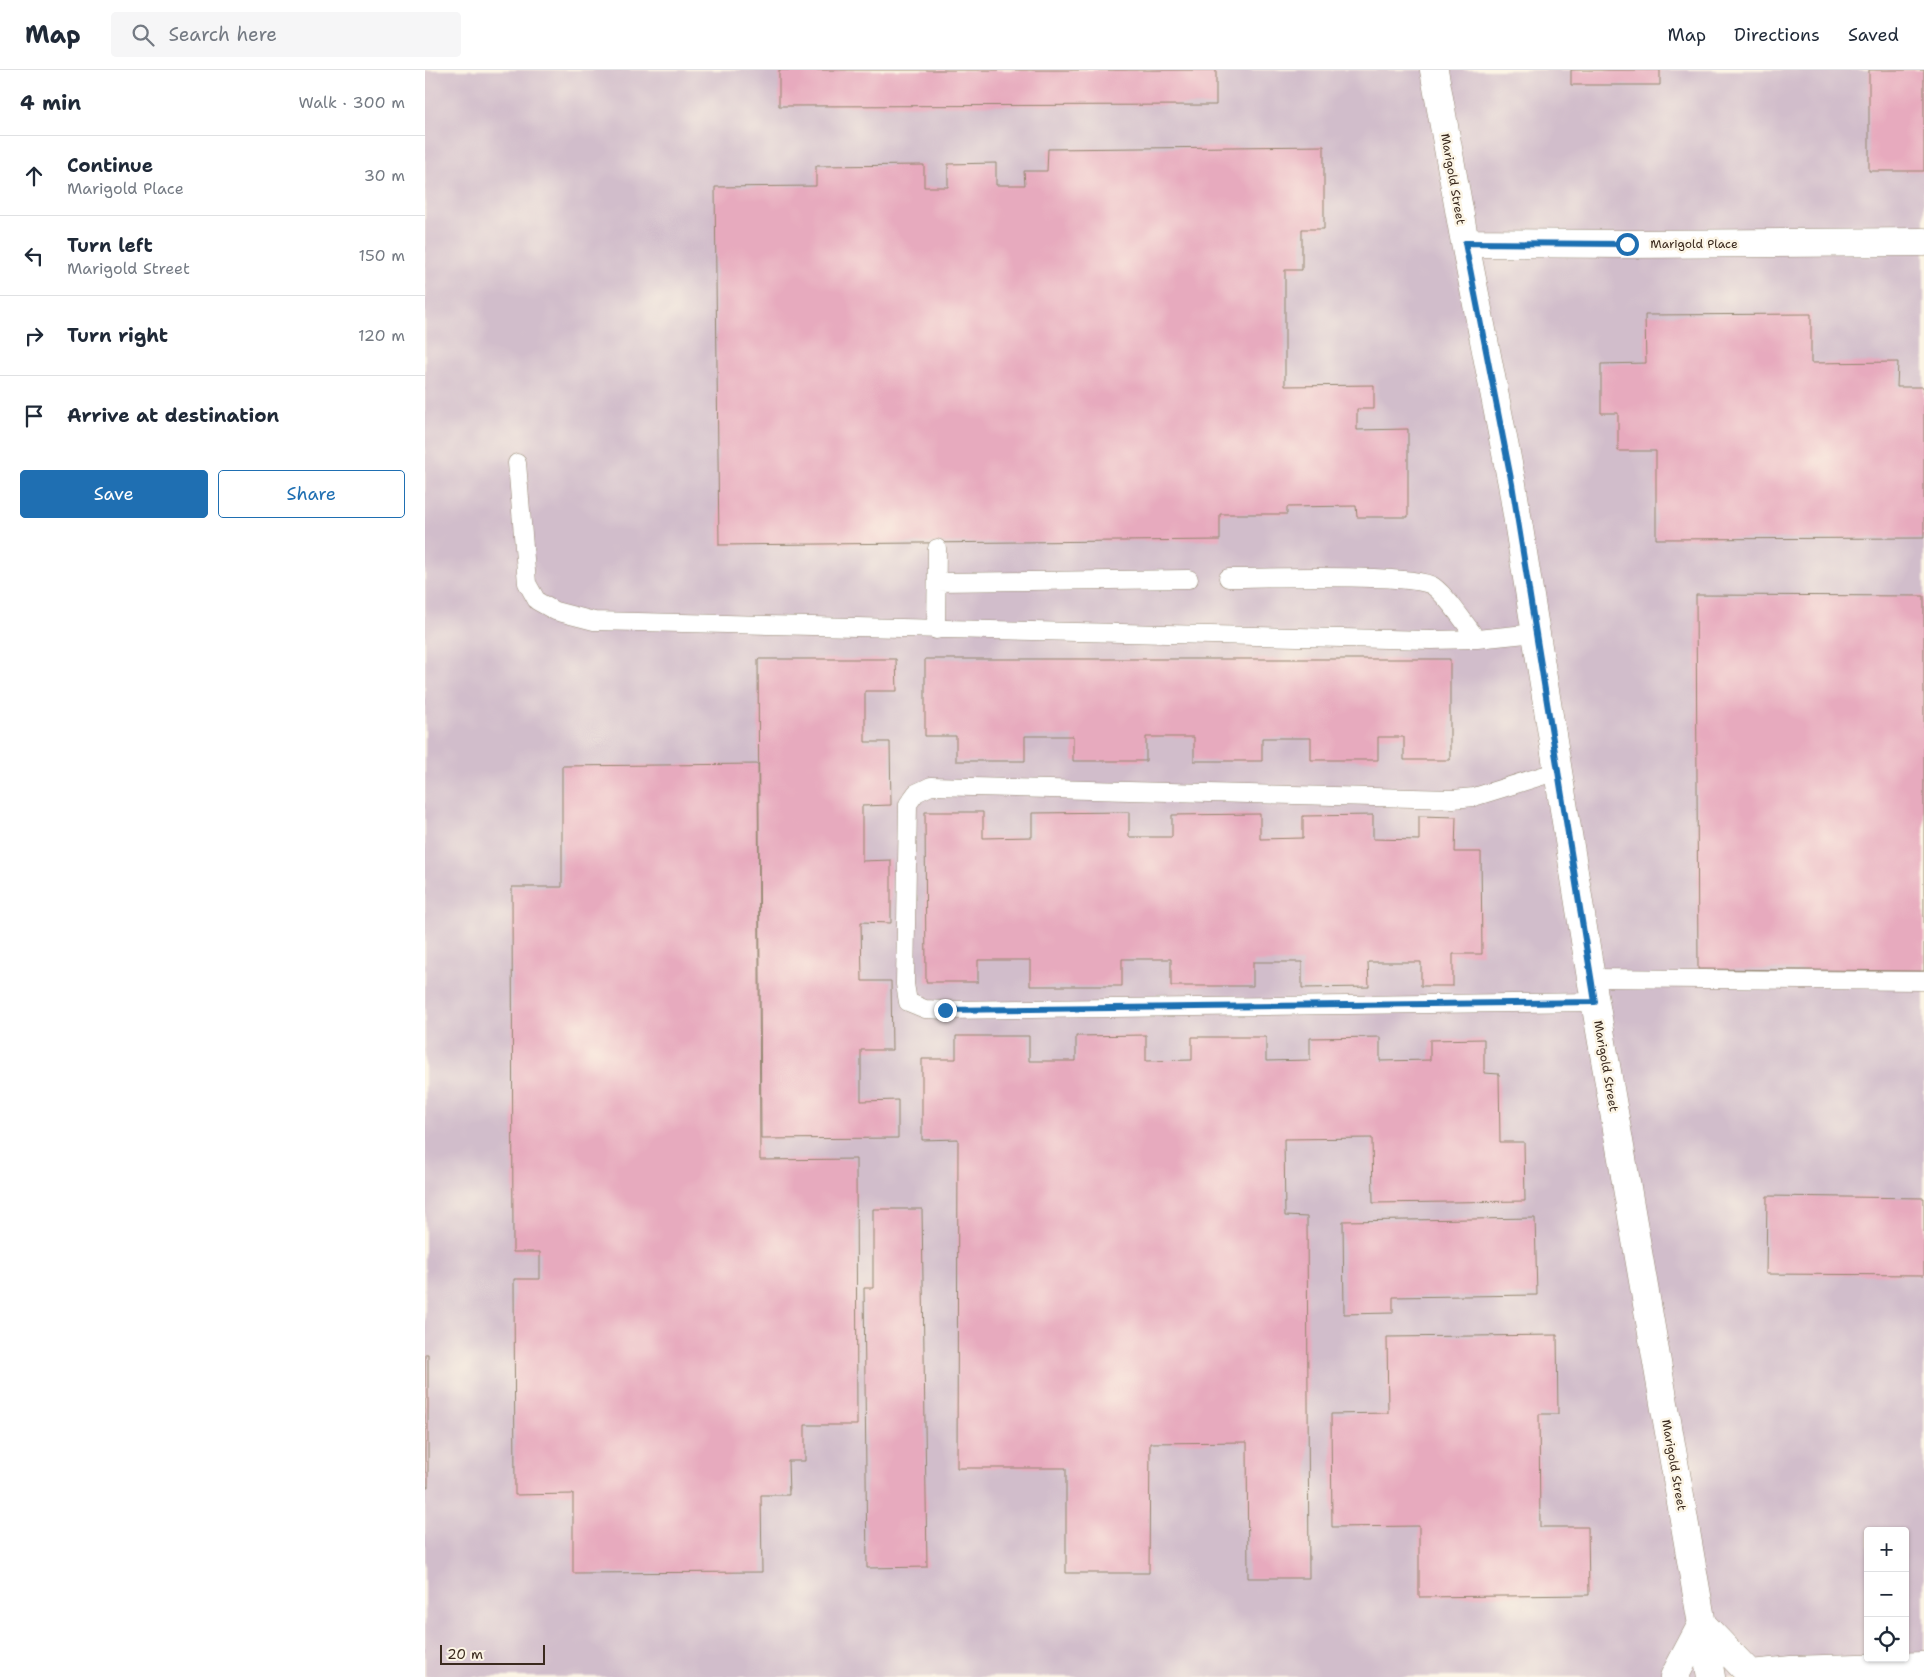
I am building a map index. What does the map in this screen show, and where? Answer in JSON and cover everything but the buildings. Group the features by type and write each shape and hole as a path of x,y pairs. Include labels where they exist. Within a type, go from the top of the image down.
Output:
{"street":[{"name":"Marigold Street","path":"1434,70 1465,243 1512,484 1593,990 1711,1677"},
{"name":"Marigold Place","path":"1465,243 1924,242"},
{"path":"1674,1677 1702,1624 1750,1674 1818,1668 1924,1666"}],"lane":[{"path":"517,463 527,583 537,601 555,612 594,621 936,630 1477,639 1536,634"},
{"path":"936,630 937,548"},
{"path":"1228,578 1337,577 1418,582 1432,585 1477,639"},
{"path":"937,582 1189,579"},
{"path":"1558,771 1474,797 1453,798 931,786 916,793 908,804 905,984 908,1002 925,1009 935,1009 1924,981"}],"shaded area":[{"path":"425,70 1924,70 1924,1677 425,1677"}],"route":[{"path":"945,1010 1595,1002 1512,484 1465,243 1627,244"}]}
